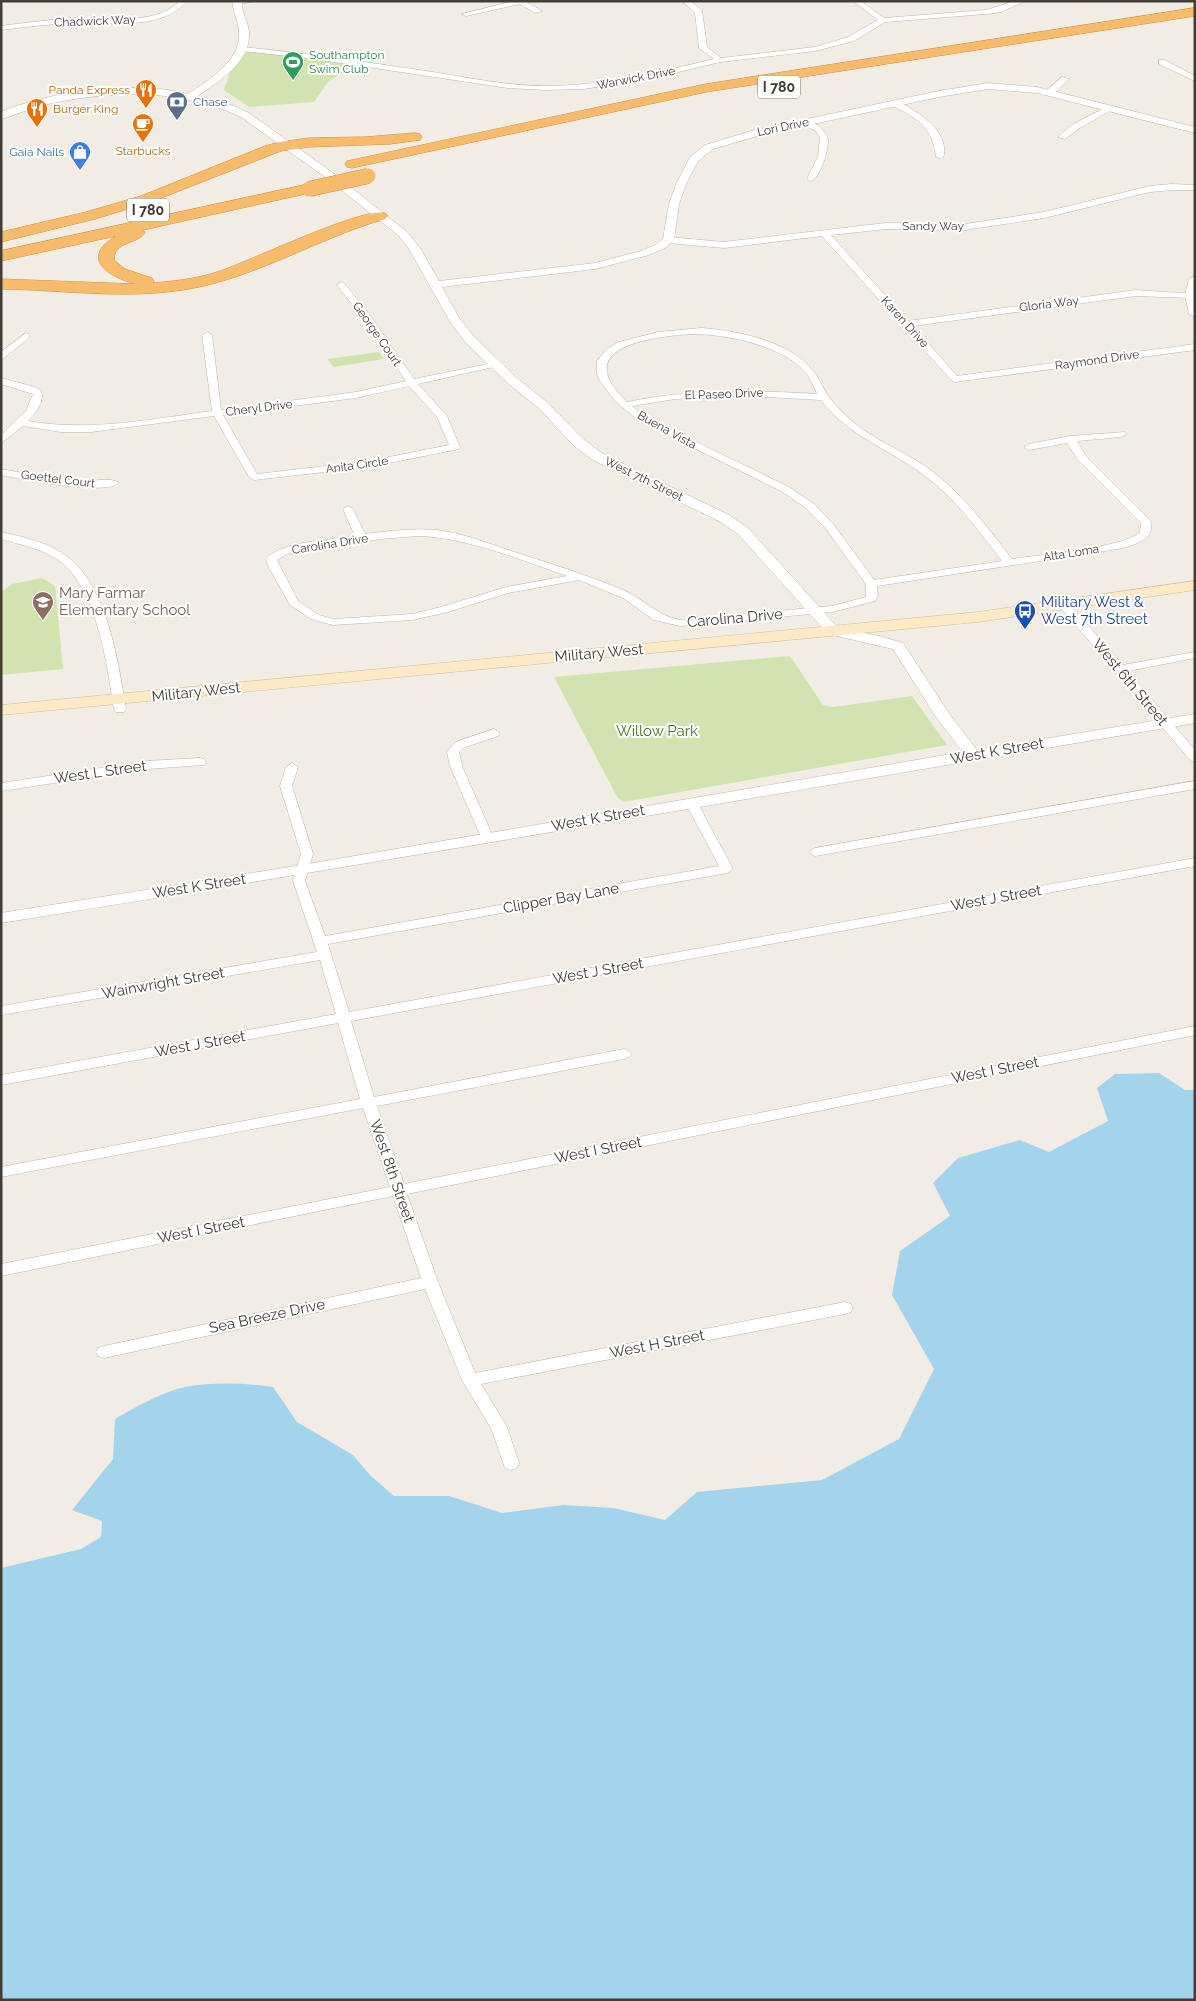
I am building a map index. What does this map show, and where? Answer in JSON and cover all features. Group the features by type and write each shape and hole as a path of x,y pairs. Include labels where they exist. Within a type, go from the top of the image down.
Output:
{"highway":[{"name":"I 780","path":"1,256 244,203 302,180 352,164 650,99 760,79 1195,12"},
{"name":"I 780","path":"396,169 613,120 759,90 1195,23"},
{"path":"1,237 124,206 286,144 301,142 377,141 426,135 657,93 760,79"},
{"name":"I 780","path":"1,242 302,180 373,174"},
{"path":"211,278 163,282 132,279 119,274 110,267 106,256 109,249 116,242 129,236 229,209 244,203"},
{"path":"1,284 149,288 174,286 211,278 254,265 336,228 380,216"}],"main road":[{"name":"Military West","path":"1,710 119,704 879,640 1069,611 1195,585"},
{"name":"Military West","path":"1,721 119,704 833,631 978,617 1069,611 1195,598"}],"street":[{"name":"Chadwick Way","path":"1,28 83,20 147,18 178,9 184,1"},
{"path":"1,121 17,113 39,106 101,96 190,98 228,68 242,49 245,38 243,26 236,8 238,2 253,1"},
{"path":"685,1 699,12 703,48 720,60"},
{"path":"856,1 883,20"},
{"name":"Warwick Drive","path":"242,49 307,56 472,81 545,88 583,87 622,82 720,60 801,51 838,44 855,37 883,20 986,12 998,10 1022,1"},
{"path":"466,14 520,2 538,11"},
{"path":"1162,62 1195,79"},
{"path":"1049,93 1064,79"},
{"name":"Lori Drive","path":"668,240 674,204 681,184 700,153 718,143 804,122 952,91 988,86 1019,88 1049,93 1195,130"},
{"path":"1,116 17,109 52,100 104,92 142,91 177,94 190,98"},
{"name":"West 7th Street","path":"190,98 230,108 245,116 329,175 403,234 414,248 455,320 470,340 514,382 544,406 578,442 598,457 724,518 743,531 833,631"},
{"path":"895,103 920,118 931,128 936,136 940,157"},
{"path":"1062,137 1076,126 1111,108"},
{"path":"804,122 821,131 825,138 825,147 811,179"},
{"name":"Sandy Way","path":"668,240 724,244 886,226 965,227 1044,215 1150,189 1172,187 1195,188"},
{"name":"Karen Drive","path":"825,234 908,324 955,379 999,373"},
{"path":"434,285 611,263 645,253 661,246 668,240"},
{"path":"1195,279 1191,294 1195,314"},
{"name":"George Court","path":"341,285 366,316 412,383"},
{"name":"Gloria Way","path":"908,324 1136,292 1191,294"},
{"name":"Buena Vista","path":"871,584 830,527 810,506 786,490 652,425 625,405 607,384 602,375 603,359 621,345 635,339 666,332 683,331 702,331 732,335 760,343 786,354 808,369 835,411 866,437 913,463 941,483 1009,562"},
{"path":"206,335 217,413"},
{"path":"1,357 26,336"},
{"name":"Raymond Drive","path":"999,373 1195,347"},
{"name":"Cheryl Drive","path":"20,423 76,431 356,395 495,364"},
{"path":"1,381 32,389 38,393 38,399 29,414 1,440"},
{"name":"Anita Circle","path":"217,413 254,477 369,464 455,447 442,416 412,383"},
{"name":"El Paseo Drive","path":"625,405 660,398 710,393 760,392 824,396"},
{"path":"1029,447 1070,439 1121,434"},
{"name":"Alta Loma","path":"871,584 1118,546 1136,541 1145,533 1147,528 1146,522 1082,458 1070,439"},
{"name":"Goettel Court","path":"1,472 71,483 96,485 114,483"},
{"path":"348,509 361,538"},
{"name":"Carolina Drive","path":"579,577 506,590 444,610 412,617 333,622 315,617 294,603 271,559 275,555 288,550 361,538 410,533 432,533 451,536 579,577 634,600 655,617 666,621 680,622 814,611"},
{"path":"1,535 48,550 65,560 79,574 94,604 110,650 119,704"},
{"path":"814,611 866,602 872,596 871,584"},
{"name":"West 6th Street","path":"1069,611 1195,758"},
{"path":"833,631 879,640 898,646 944,717 973,755"},
{"path":"1120,669 1195,655"},
{"name":"West K Street","path":"1,918 302,870 487,836 1194,718"},
{"path":"487,836 456,766 453,752 459,745 494,733"},
{"name":"West L Street","path":"1,787 147,765 200,762"},
{"name":"West 8th Street","path":"292,766 286,786 307,854 299,881 325,955 368,1101 430,1282 470,1380 499,1427 511,1463"},
{"path":"815,852 1195,784"},
{"name":"Clipper Bay Lane","path":"320,941 728,869 691,802"},
{"name":"West J Street","path":"1,1080 1195,862"},
{"name":"Wainwright Street","path":"1,1011 325,955"},
{"name":"West I Street","path":"1,1270 1195,1030"},
{"path":"1,1172 624,1054"},
{"name":"Sea Breeze Drive","path":"104,1352 430,1282"},
{"name":"West H Street","path":"470,1380 844,1308"}],"green space":[{"path":"247,52 285,55 353,65 328,82 314,102 249,107 224,90 230,72"},
{"path":"379,352 384,359 334,367 327,359"},
{"path":"42,578 55,586 63,669 1,675 1,592 12,584"},
{"name":"Willow Park","path":"790,656 823,705 833,707 912,696 947,745 624,802 618,798 554,677"}],"water":[{"path":"1159,1073 1185,1090 1195,1090 1195,2000 1,2000 1,1568 81,1549 101,1537 102,1521 72,1510 113,1459 115,1419 159,1396 185,1387 229,1384 273,1387 297,1422 353,1455 370,1475 394,1496 449,1496 502,1513 563,1505 614,1508 665,1520 697,1492 822,1480 899,1439 934,1369 892,1295 900,1251 950,1216 933,1183 958,1158 1020,1140 1049,1152 1108,1121 1097,1088 1115,1074"}],"place":[{"name":"Southampton Swim Club","path":"293,81"},
{"name":"Panda Express","path":"146,109"},
{"name":"Chase","path":"177,121"},
{"name":"Burger King","path":"37,128"},
{"name":"Starbucks","path":"143,143"},
{"name":"Gaia Nails","path":"80,171"},
{"name":"Mary Farmar Elementary School","path":"43,621"},
{"name":"Military West & West 7th Street","path":"1025,630"}]}
